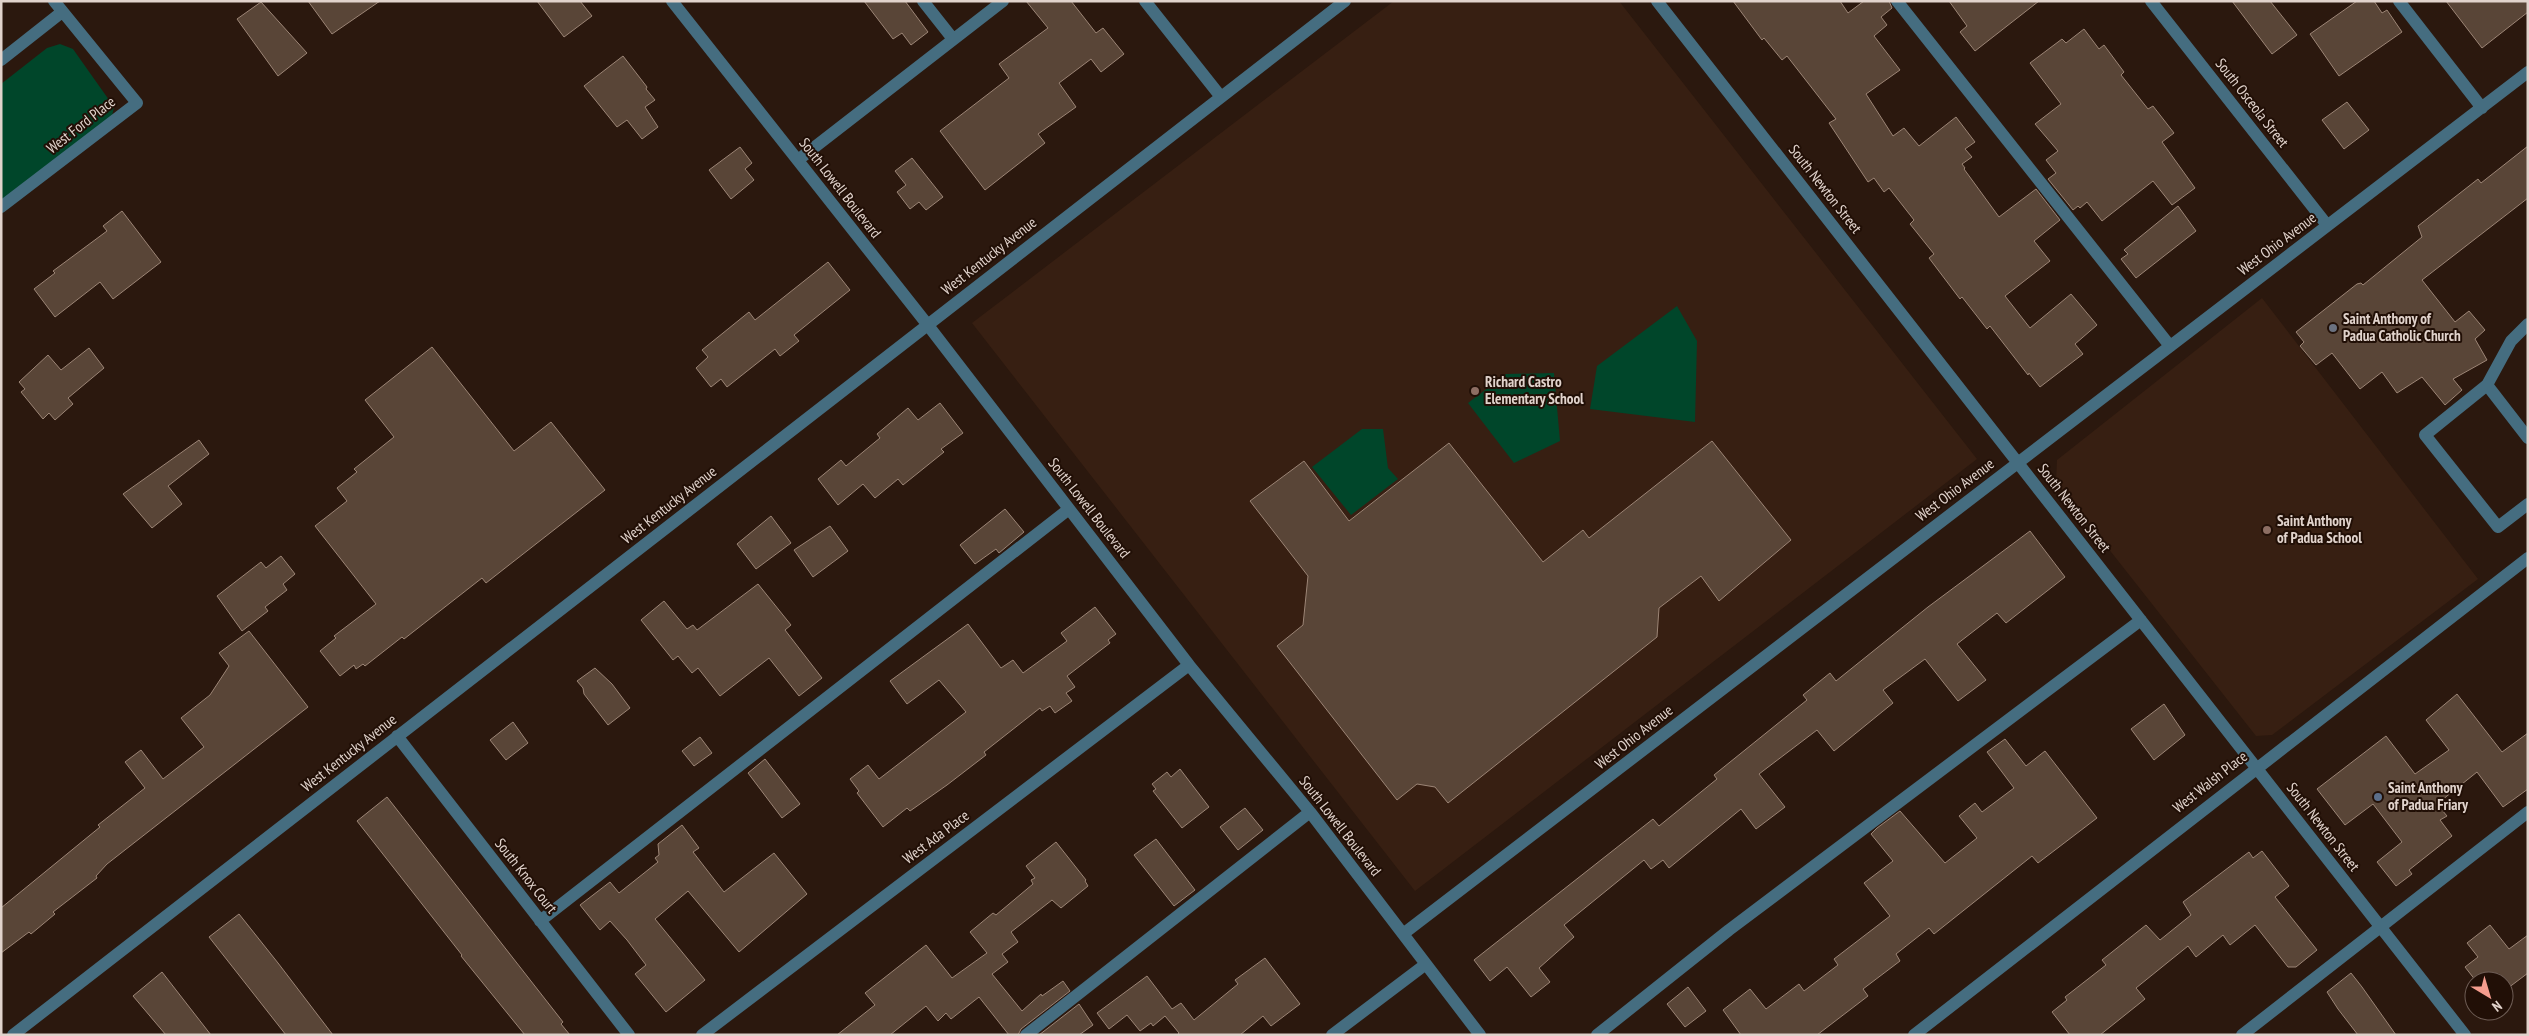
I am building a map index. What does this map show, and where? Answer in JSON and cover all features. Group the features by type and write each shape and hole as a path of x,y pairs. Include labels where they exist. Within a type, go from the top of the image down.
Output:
{"street":[{"path":"1,60 62,12 54,1"},
{"name":"South Lowell Boulevard","path":"672,1 927,324 1189,665 1310,812 1480,1035"},
{"path":"923,1 953,39"},
{"path":"798,160 1003,1"},
{"path":"1145,1 1221,97"},
{"name":"West Kentucky Avenue","path":"13,1035 1345,1"},
{"name":"South Newton Street","path":"1657,1 2465,1035"},
{"path":"1897,1 2170,346"},
{"name":"South Osceola Street","path":"2151,1 2328,225"},
{"path":"2399,1 2482,108"},
{"name":"West Ford Place","path":"1,208 137,103 62,12"},
{"name":"West Ohio Avenue","path":"1403,934 2528,72"},
{"path":"2528,324 2511,341 2487,386 2425,435 2498,527 2528,504"},
{"path":"2487,386 2528,438"},
{"path":"540,920 1069,509"},
{"name":"West Walsh Place","path":"1914,1035 2528,558"},
{"path":"1597,1035 1729,930 2141,620"},
{"name":"West Ada Place","path":"702,1035 1189,665"},
{"name":"South Knox Court","path":"397,736 629,1035"},
{"path":"1026,1035 1310,812"},
{"path":"2242,1035 2528,812"},
{"path":"1332,1035 1426,964"}],"shaded area":[{"name":"Richard Castro Elementary School","path":"1394,1 1619,1 1977,459 1415,891 972,323"},
{"name":"Saint Anthony of Padua School","path":"2262,298 2478,579 2272,735 2256,736 2056,482 2057,460"}],"green space":[{"path":"60,44 73,49 114,107 112,116 1,204 1,84 47,48"},
{"path":"1677,306 1697,341 1695,422 1590,409 1597,366"},
{"path":"1554,373 1560,441 1514,463 1468,403 1506,374"},
{"path":"1362,429 1383,429 1388,468 1398,479 1351,515 1312,467"}],"building":[{"path":"308,1 380,1 332,34"},
{"path":"537,1 580,1 592,16 564,37"},
{"path":"864,1 905,1 928,32 911,45 902,33 893,39"},
{"path":"1026,1 1071,1 1096,33 1103,28 1124,54 1101,72 1091,59 1059,83 1076,107 1038,134 1045,143 985,190 940,131 1009,78 999,64 1048,28"},
{"path":"1733,1 1840,1 1848,13 1864,1 1889,1 1892,8 1881,17 1887,25 1874,36 1900,70 1866,94 1893,136 1904,128 1919,146 1956,117 1975,142 1965,149 1972,157 1962,164 1964,169 1999,217 2036,189 2060,220 2034,241 2050,261 2005,296 2030,328 2071,294 2097,325 2075,344 2083,354 2040,387 2029,373 2028,375 1990,326 1987,329 1962,297 1960,299 1929,258 1934,254 1910,224 1914,220 1889,188 1884,192 1874,178 1868,182 1829,123 1836,119 1787,56 1782,60 1764,38 1762,40"},
{"path":"1949,1 2039,1 1975,51 1960,32 1967,26"},
{"path":"2232,1 2270,1 2297,35 2272,54"},
{"path":"2357,1 2374,1 2382,13 2387,10 2402,32 2339,76 2310,34"},
{"path":"2446,1 2528,1 2528,12 2482,48"},
{"path":"261,2 307,53 278,76 237,19"},
{"path":"2084,29 2099,49 2104,45 2124,72 2121,75 2148,109 2153,106 2174,133 2162,142 2195,188 2172,205 2153,181 2102,221 2087,202 2080,208 2078,206 2073,210 2048,179 2056,173 2046,160 2058,151 2035,124 2061,104 2030,63 2062,39 2066,43"},
{"path":"623,56 655,100 645,107 658,127 642,139 627,120 617,127 584,86"},
{"path":"2347,102 2369,130 2344,149 2322,120"},
{"path":"2528,146 2528,198 2422,280 2455,322 2469,311 2485,330 2475,339 2487,360 2453,379 2462,390 2445,405 2422,377 2397,393 2382,372 2360,389 2332,353 2316,365 2300,346 2304,342 2296,332 2357,284 2361,283 2363,285 2422,237 2418,226 2478,179 2481,183"},
{"path":"740,147 752,163 745,169 754,180 731,199 709,170"},
{"path":"912,158 943,197 926,210 919,202 910,209 897,192 906,185 895,171"},
{"path":"2178,206 2196,231 2136,278 2121,259 2128,254 2124,250"},
{"path":"122,211 161,262 113,299 100,282 55,317 34,289 55,273 53,271 107,231 103,226"},
{"path":"828,262 850,290 794,335 799,341 780,356 775,349 727,387 721,379 711,387 696,368 708,357 702,350 749,312 755,320"},
{"path":"432,347 514,451 551,422 605,490 486,583 482,578 404,639 402,637 365,666 363,664 356,669 354,665 340,676 320,651 336,638 334,636 376,604 315,526 347,501 337,488 357,472 354,469 394,437 365,400"},
{"path":"89,348 104,368 68,398 73,404 55,420 49,413 43,419 21,392 25,389 19,382 48,355 61,370"},
{"path":"940,403 963,433 941,449 944,452 903,485 898,479 875,498 863,484 838,505 818,479 841,460 846,466 880,438 877,434 908,408 918,420"},
{"path":"199,440 209,454 168,486 182,504 152,528 123,494"},
{"path":"1712,441 1791,540 1719,601 1701,576 1659,608 1657,637 1448,803 1435,787 1417,784 1397,800 1277,646 1303,625 1308,576 1250,501 1304,461 1349,521 1449,443 1543,562 1583,530 1589,538"},
{"path":"1005,509 1024,532 999,553 996,549 975,564 960,545"},
{"path":"771,516 791,543 756,569 737,544"},
{"path":"830,526 848,551 813,577 794,550"},
{"path":"2030,531 2065,577 2006,623 1997,613 1957,644 1986,680 1958,701 1925,659 1883,690 1893,703 1834,751 1817,730 1759,774 1785,807 1756,829 1741,809 1669,868 1663,860 1651,869 1644,860 1564,925 1574,937 1539,968 1550,982 1531,997 1507,967 1490,981 1474,960 1653,819 1659,826 1717,779 1714,775 1807,700 1803,695 1830,673 1836,681 1928,607"},
{"path":"281,556 295,574 283,584 287,590 265,607 268,611 242,631 217,596 261,562 266,568"},
{"path":"758,584 791,625 785,630 822,678 799,696 769,658 720,696 698,668 692,673 678,656 673,660 641,620 664,601 687,629 693,625 697,630"},
{"path":"1095,607 1116,634 1108,640 1110,643 1067,676 1075,687 1066,693 1072,701 1055,713 1050,706 1042,711 1040,708 984,752 986,755 947,785 910,811 907,808 883,827 857,793 859,791 850,779 868,765 879,779 966,712 939,680 907,704 890,681 968,624 1001,668 1013,660 1023,673 1067,641 1061,633"},
{"path":"249,631 308,707 107,864 96,876 97,878 53,912 55,914 31,934 29,932 1,953 1,908 100,827 98,825 145,788 125,762 141,750 163,779 204,747 181,718 210,695 229,666 219,653"},
{"path":"595,668 612,684 630,708 608,725 584,694 583,688 577,681"},
{"path":"2457,694 2502,752 2528,733 2528,789 2503,807 2477,772 2437,804 2447,816 2440,820 2452,836 2409,870 2412,874 2396,886 2377,862 2402,842 2373,804 2345,825 2317,789 2386,736 2415,774 2449,750 2426,720"},
{"path":"2164,704 2185,735 2154,760 2131,729"},
{"path":"513,722 528,743 506,760 490,740"},
{"path":"700,737 712,753 694,766 682,751"},
{"path":"2005,739 2026,766 2045,751 2097,818 2038,863 2032,856 1934,934 1929,928 1896,954 1900,961 1863,989 1868,996 1817,1035 1741,1035 1723,1010 1750,989 1766,1009 1799,984 1804,991 1838,965 1834,959 1890,916 1864,883 1893,861 1871,834 1877,828 1900,811 1945,863 1977,838 1959,816 1975,803 1982,812 2014,788 1987,752"},
{"path":"765,759 800,804 782,818 748,773"},
{"path":"1180,769 1209,807 1182,828 1153,791 1156,789 1152,784 1167,772 1171,777"},
{"path":"387,797 563,1022 561,1024 570,1035 525,1035 461,956 357,821"},
{"path":"1245,808 1263,830 1238,850 1220,827"},
{"path":"682,825 699,848 693,852 724,892 774,853 807,894 739,952 688,891 655,919 705,980 666,1012 635,974 646,965 627,940 610,921 600,930 580,905 610,882 619,893 658,862 655,858 659,855 658,844"},
{"path":"1156,839 1195,890 1174,906 1134,855"},
{"path":"1056,842 1086,880 1088,886 1061,908 1052,900 1011,932 1018,942 1002,954 1008,962 992,974 1022,1011 1041,994 1042,996 1063,981 1070,991 1021,1029 1018,1035 1009,1035 979,997 951,1019 946,1013 938,1021 926,1006 890,1035 837,1035 875,1005 865,993 926,945 952,978 987,953 970,932 993,913 996,915 1033,884 1031,880 1035,878 1026,866"},
{"path":"2262,851 2289,886 2275,897 2317,950 2296,967 2288,967 2255,925 2230,945 2223,935 2196,957 2188,946 2136,988 2145,999 2100,1035 2070,1035 2052,1012 2067,1000 2065,997 2106,965 2102,960 2146,925 2160,940 2191,915 2183,902 2249,852 2253,858"},
{"path":"239,914 333,1035 286,1035 209,937"},
{"path":"2490,925 2509,949 2528,935 2528,973 2514,984 2514,971 2468,971 2465,967 2478,957 2467,943"},
{"path":"1265,958 1300,1004 1271,1026 1263,1016 1240,1035 1177,1035 1179,1033 1165,1016 1153,1026 1151,1023 1140,1031 1127,1015 1109,1029 1097,1013 1147,976 1172,1009 1181,1003 1194,1020 1238,984 1235,980"},
{"path":"162,972 211,1035 166,1035 133,996"},
{"path":"2351,973 2396,1035 2358,1035 2338,1009 2327,992"},
{"path":"1688,987 1706,1011 1685,1027 1667,1004"},
{"path":"1079,1004 1093,1025 1079,1035 1039,1035"}],"place":[{"name":"Saint Anthony of Padua Catholic Church","path":"2333,328"},
{"name":"Richard Castro Elementary School","path":"1475,391"},
{"name":"Saint Anthony of Padua School","path":"2267,530"},
{"name":"Saint Anthony of Padua Friary","path":"2378,797"}]}
